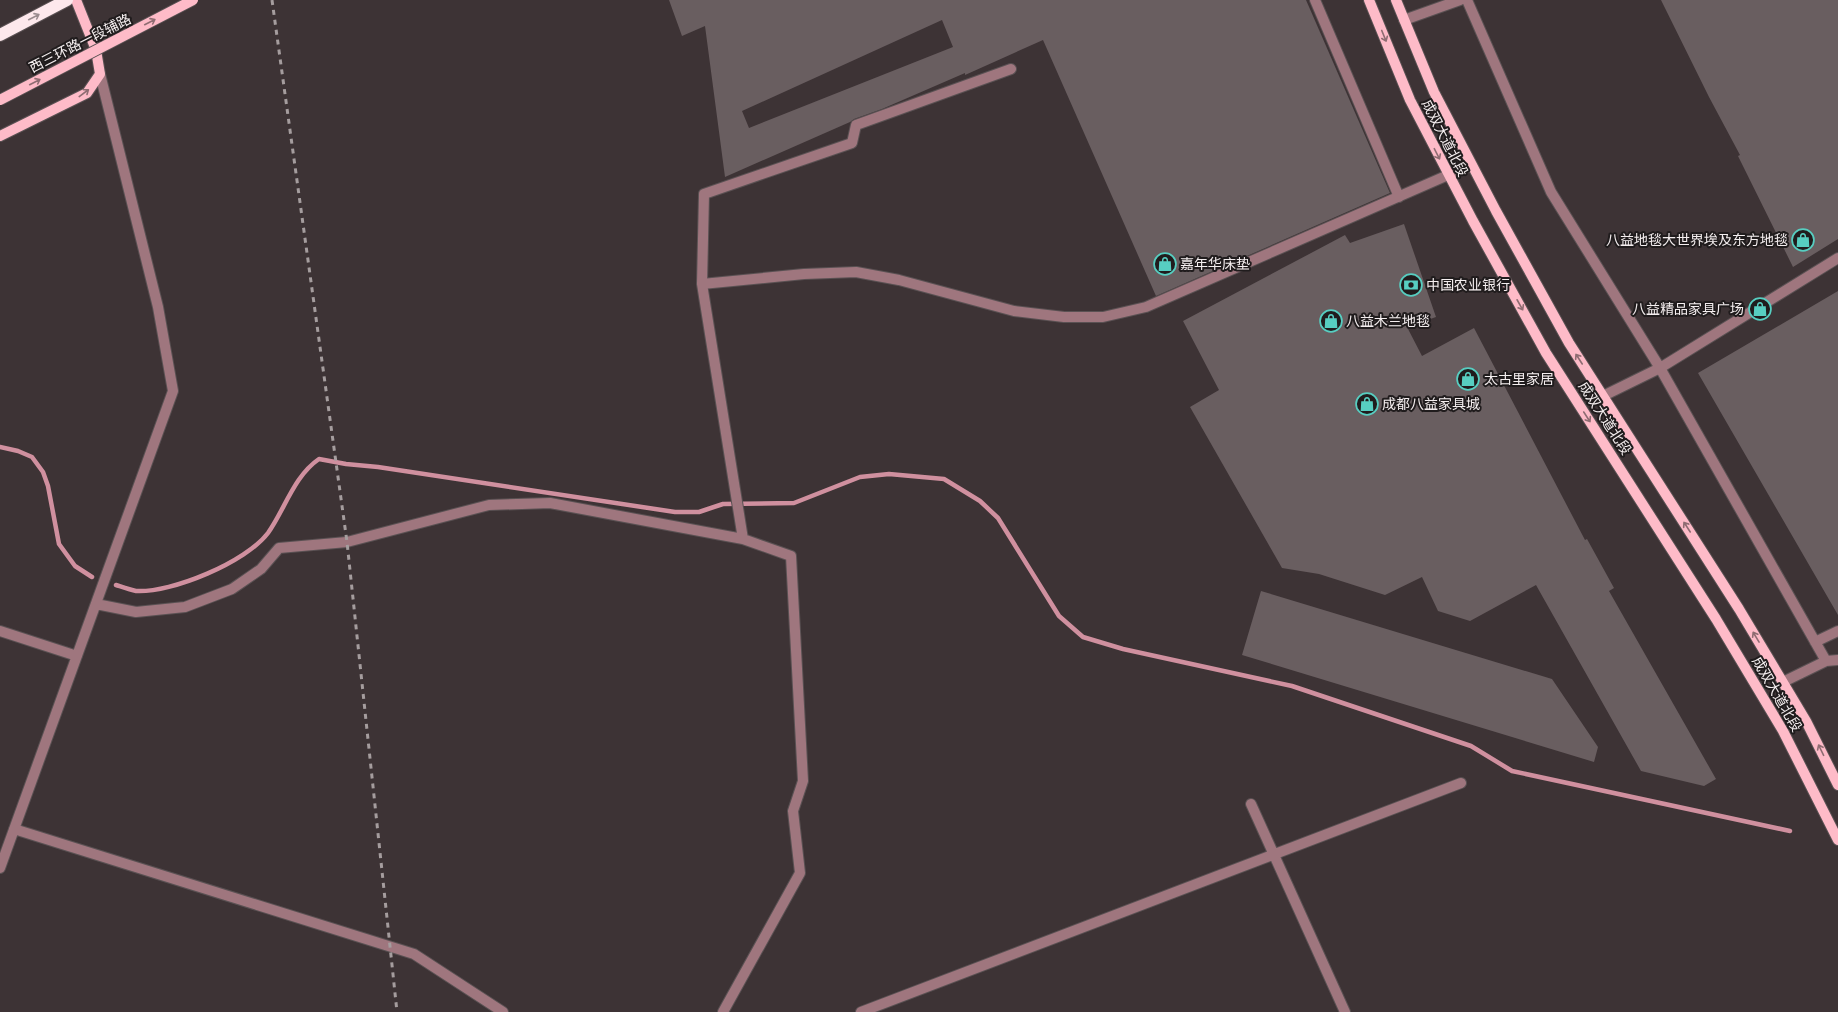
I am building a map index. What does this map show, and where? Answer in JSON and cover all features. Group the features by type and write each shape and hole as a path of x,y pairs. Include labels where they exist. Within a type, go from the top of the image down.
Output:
{"highway":[{"path":"0,35 67,0"}],"main road":[{"path":"0,136 87,93 100,74 96,50 76,0"},
{"name":"西三环路一段辅路","path":"0,100 193,0"},
{"name":"成双大道北段","path":"1369,0 1410,100 1449,176 1546,353 1716,619 1783,731 1838,840"},
{"name":"成双大道北段","path":"1396,0 1434,92 1471,165 1569,343 1735,602 1806,721 1838,785"}],"street":[{"path":"1315,0 1399,197"},
{"path":"1404,20 1460,0"},
{"path":"1467,0 1551,192 1660,368 1826,661"},
{"path":"743,539 702,284 704,194 852,143 856,125 1010,69"},
{"path":"0,868 173,391 158,307 100,74"},
{"path":"702,284 804,274 856,272 899,280 1014,311 1064,317 1103,317 1146,307 1449,176 1471,165"},
{"path":"1603,396 1660,368 1838,258"},
{"path":"96,604 136,612 185,607 232,589 261,569 279,548 347,542 489,504 550,503 743,539 791,556 803,781 793,811 800,873 723,1012"},
{"path":"0,631 77,656"},
{"path":"1815,642 1838,631"},
{"path":"1783,682 1826,661 1838,660"},
{"path":"861,1012 1461,783"},
{"path":"1251,804 1345,1012"},
{"path":"14,829 414,954 503,1012"}],"building":[{"path":"669,0 1306,0 1390,193 1156,296 1043,40 965,75 965,73 882,109 854,119 725,177 705,26 682,36","holes":["942,20 953,47 749,128 742,111"]},
{"path":"1661,0 1838,0 1838,239 1793,267 1738,156 1740,155 1709,97"},
{"path":"1404,224 1436,317 1407,327 1422,356 1474,328 1585,540 1587,539 1614,588 1609,591 1716,779 1704,786 1641,771 1536,585 1470,621 1438,611 1422,577 1385,595 1319,574 1282,568 1190,407 1219,390 1183,321 1345,235 1350,243"},
{"path":"1838,291 1838,615 1698,373"},
{"path":"1261,591 1552,679 1598,747 1594,762 1242,655"}],"waterway":[{"path":"0,447 18,451 32,457 43,472 48,486 59,544 75,566 92,577"},
{"path":"116,585 136,591 169,587 207,574 243,555 268,533 296,484 310,466 319,459 675,512 699,512 723,504 794,503 860,477 889,474 944,479 980,501 998,518 1059,616 1083,637 1123,649 1292,686 1471,746 1512,771 1790,831"}],"railway":[{"path":"272,0 347,542 397,1012"}],"place":[{"name":"八益地毯大世界埃及东方地毯","path":"1803,240"},
{"name":"嘉年华床垫","path":"1165,264"},
{"name":"中国农业银行","path":"1411,285"},
{"name":"八益精品家具广场","path":"1760,309"},
{"name":"八益木兰地毯","path":"1331,321"},
{"name":"太古里家居","path":"1468,379"},
{"name":"成都八益家具城","path":"1367,404"}]}
